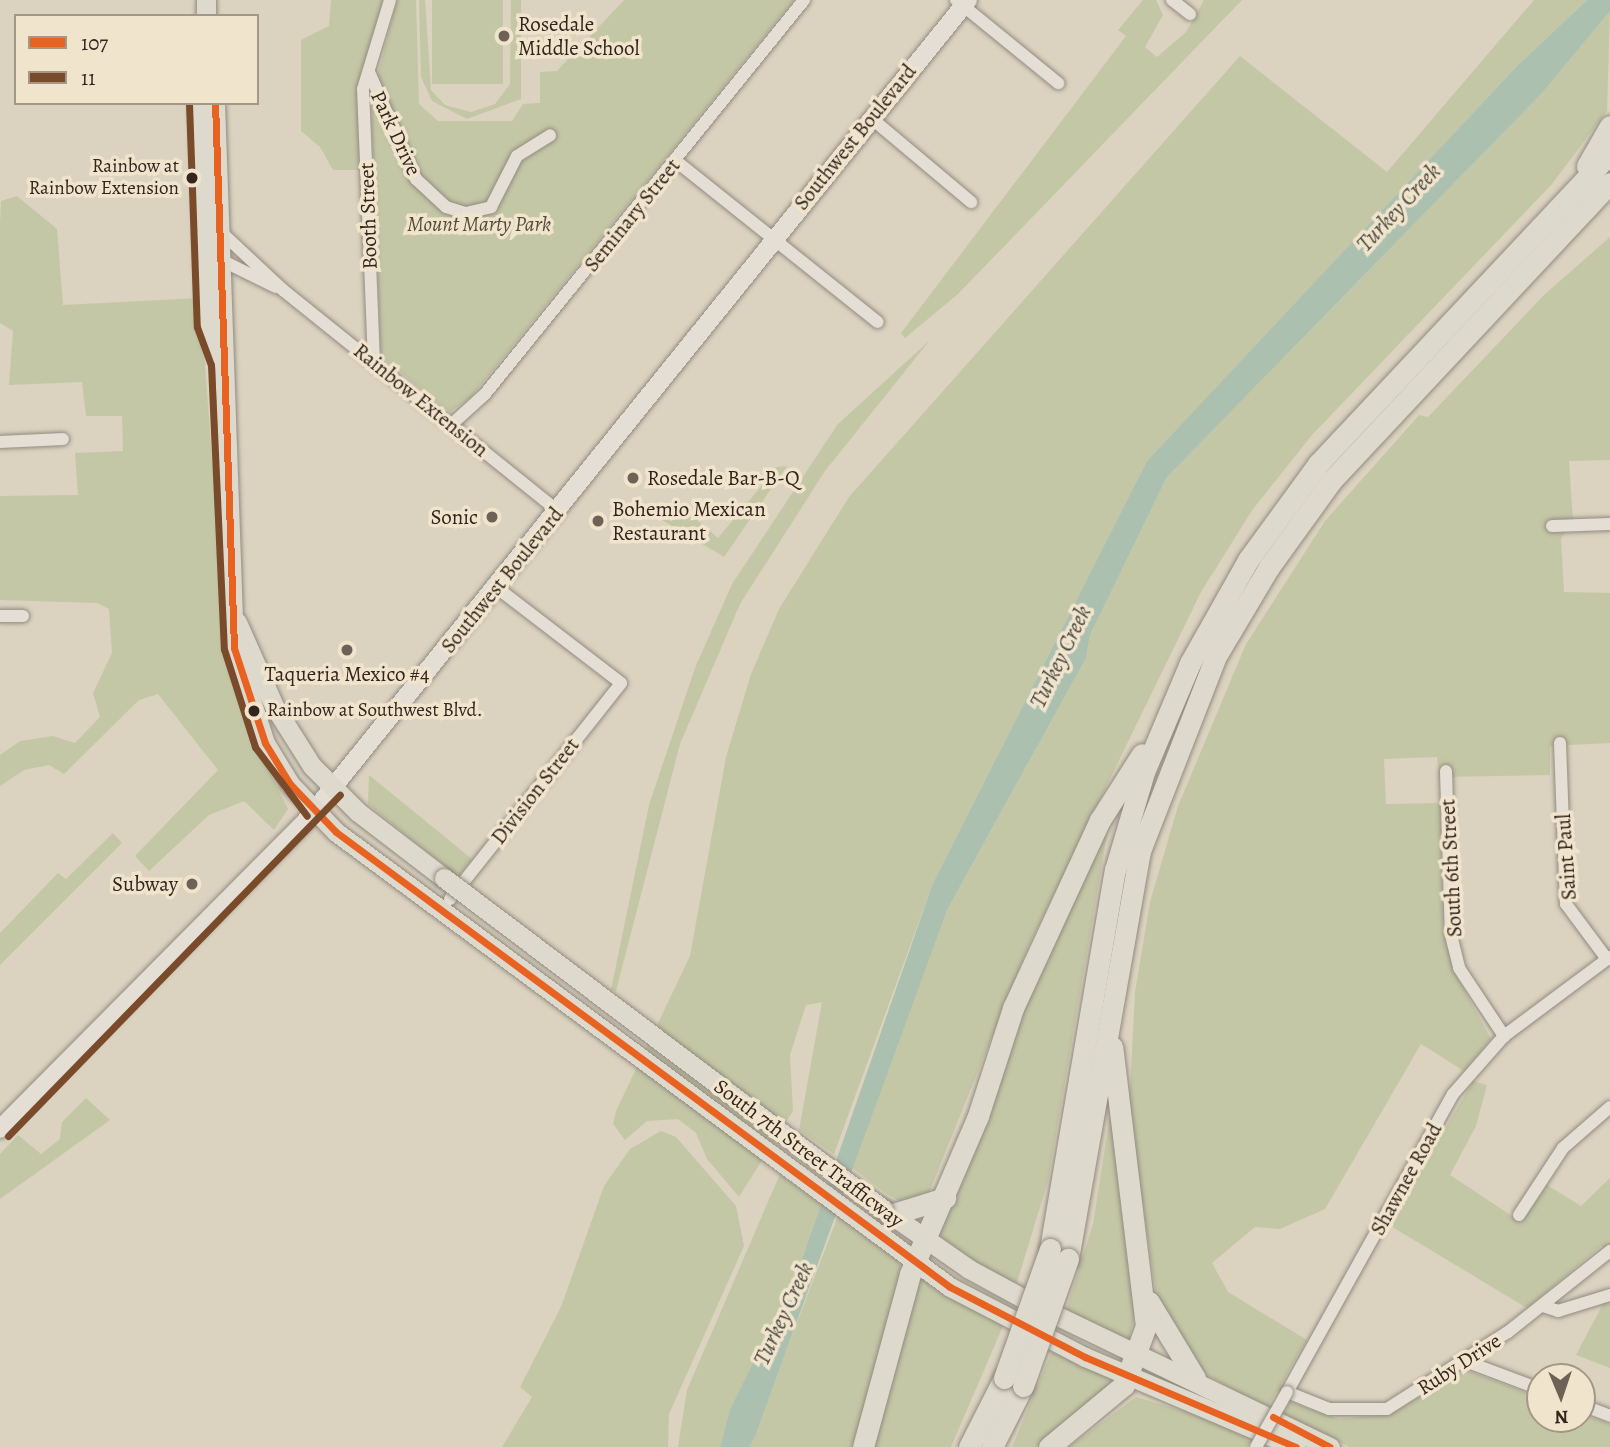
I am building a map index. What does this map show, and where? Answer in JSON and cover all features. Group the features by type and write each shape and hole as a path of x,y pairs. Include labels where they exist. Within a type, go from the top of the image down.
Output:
{"highway":[{"path":"1571,195 1610,126"},
{"path":"992,1447 1014,1382 1049,1249 1103,924 1126,827 1165,719 1215,615 1283,509 1356,419 1610,153"},
{"path":"969,1447 1014,1382 1068,1259 1129,904 1156,798 1195,700 1242,611 1331,481 1610,183"},
{"path":"1558,239 1610,201"},
{"path":"863,1447 917,1262 928,1243 1030,968 1100,820 1165,719"},
{"path":"1108,1025 1147,1295 1167,1340 1195,1377"},
{"path":"881,1216 945,1198"},
{"path":"1049,1447 1128,1376 1147,1295"}],"main road":[{"name":"Southwest Boulevard","path":"0,1129 315,810 497,588 772,238 962,2"},
{"path":"199,105 212,237"},
{"path":"215,105 212,237 206,327 221,363"},
{"name":"South 7th Street Trafficway","path":"212,237 222,262 221,363 235,618 234,648 265,743 315,810 429,899 881,1216 1039,1307 1195,1377 1330,1447"},
{"name":"South 7th Street Trafficway","path":"235,618 274,706 332,788 444,878 881,1216 917,1262 981,1307 1128,1376 1296,1447"}],"street":[{"name":"Booth Street","path":"374,362 363,89 390,0"},
{"name":"Seminary Street","path":"452,424 485,394 677,161 804,0"},
{"path":"1172,0 1190,14"},
{"path":"962,2 1058,83"},
{"name":"Park Drive","path":"369,71 415,179 446,207 466,213 491,207 517,156 550,135"},
{"path":"871,118 971,202"},
{"path":"677,161 878,322"},
{"name":"Rainbow Extension","path":"212,237 374,362 558,511"},
{"name":"Rainbow Extension","path":"222,262 283,290"},
{"path":"0,442 64,439"},
{"path":"1552,526 1610,524"},
{"name":"Division Street","path":"450,899 621,683 497,588"},
{"path":"0,616 23,616"},
{"name":"Saint Paul","path":"1560,743 1566,904 1609,958"},
{"name":"South 6th Street","path":"1446,771 1451,935 1459,968 1504,1035"},
{"name":"Shawnee Road","path":"1256,1447 1454,1094 1504,1035 1609,958"},
{"path":"1519,1215 1563,1148 1610,1107"},
{"name":"Ruby Drive","path":"1287,1392 1329,1409 1375,1411 1465,1361 1543,1306 1610,1251"},
{"path":"1543,1306 1558,1311 1610,1294"},
{"path":"1465,1361 1526,1384"}],"green space":[{"path":"331,0 385,0 363,73 363,170 333,170 320,147 301,131 301,40 329,26"},
{"name":"Mount Marty Park","path":"397,0 416,0 419,104 438,121 512,121 523,104 540,103 540,72 557,71 624,0 794,0 471,397 450,412 381,356 371,101"},
{"path":"419,0 425,0 431,90 445,105 471,112 495,104 510,84 511,0 521,0 521,99 467,119 432,101 421,77"},
{"path":"432,0 503,0 503,84 432,84"},
{"path":"1143,0 1156,0 1163,15 1145,47 1157,57 1186,32 1204,0 1242,0 958,294 905,338 901,333 1126,36 1118,30"},
{"path":"1534,0 1587,0 1516,67 1147,461 933,883 834,1154 799,1130 822,1002 806,1005 790,1055 793,1111 739,1197 707,1159 696,1133 678,1119 647,1121 625,1140 613,1124 616,1111 690,956 726,757 751,674 779,609 849,497 1240,56 1387,172"},
{"path":"1610,11 1607,111 1552,184 1312,435 1253,509 1201,592 1030,943 930,1190 925,1197 899,1201 884,1192 850,1166 894,1043 947,910 1086,658 1090,635 1167,477 1542,93"},
{"path":"17,196 57,229 63,305 200,298 228,672 242,717 288,809 274,830 244,801 209,815 149,871 135,856 218,770 158,694 139,700 64,774 49,765 24,770 0,786 0,755 20,741 53,736 75,743 100,717 93,693 112,653 109,609 97,603 0,600 0,496 78,495 75,453 123,451 122,416 86,416 82,382 9,385 13,331 0,323 0,223 1,201"},
{"path":"1610,237 1610,460 1569,461 1573,520 1561,539 1564,592 1610,593 1610,743 1550,746 1550,775 1439,777 1437,757 1384,759 1386,804 1440,803 1443,933 1454,971 1491,1039 1464,1071 1421,1044 1325,1209 1280,1229 1255,1227 1212,1263 1228,1292 1307,1340 1267,1408 1196,1369 1158,1307 1129,1109 1135,992 1150,902 1178,806 1246,644 1325,521 1419,415 1428,417 1544,295"},
{"path":"930,340 825,471 740,604 680,744 616,991 611,990 649,805 695,668 732,584 838,424"},
{"path":"787,466 724,557 662,520 676,502 718,538 777,467"},
{"path":"369,775 472,859 458,877 368,804"},
{"path":"1109,823 1048,1181 1015,1289 937,1241 938,1230 1010,1033"},
{"path":"113,833 122,843 0,965 0,933 58,873 66,879"},
{"path":"1473,1081 1487,1085 1476,1126 1450,1175 1521,1222 1547,1185 1581,1206 1610,1178 1610,1250 1601,1246 1527,1308 1389,1225"},
{"path":"86,1098 110,1120 0,1199 0,1154 18,1135 41,1154 60,1139 62,1122"},
{"path":"1110,1115 1140,1292 1129,1340 1066,1311 1093,1224"},
{"path":"661,1131 676,1137 736,1206 744,1246 669,1414 668,1447 502,1447 532,1397 520,1387 561,1307 604,1186 630,1149"},
{"path":"780,1174 821,1204 797,1273 730,1409 720,1447 678,1447 687,1390"},
{"path":"838,1216 899,1261 902,1273 853,1447 749,1447"},
{"path":"920,1276 1003,1326 951,1447 867,1447"},
{"path":"1604,1302 1610,1304 1610,1368 1576,1355"},
{"path":"1053,1349 1118,1379 1038,1447 1012,1447"},
{"path":"1466,1370 1526,1393 1526,1433 1596,1433 1596,1419 1610,1424 1610,1447 1349,1447 1283,1414 1290,1402 1339,1419 1390,1414"},
{"path":"1136,1397 1210,1419 1252,1437 1247,1447 1069,1447"}],"water":[{"name":"Turkey Creek","path":"1587,0 1610,0 1610,11 1542,93 1167,477 1090,635 1086,658 947,910 755,1436 749,1447 720,1447 730,1409 797,1273 933,883 1147,461 1516,67"}],"transit line":[{"name":"11","path":"189,105 197,327 211,365 224,649 255,747 307,816"},
{"name":"107","path":"215,105 234,648 265,743 290,784 336,832 950,1287 1085,1357 1296,1447"},
{"name":"11","path":"8,1136 340,795"},
{"name":"107","path":"1273,1417 1330,1447"}],"place":[{"name":"Rosedale Middle School","path":"504,36"},
{"name":"Rainbow at Rainbow Extension","path":"192,178"},
{"name":"Rosedale Bar-B-Q","path":"633,478"},
{"name":"Sonic","path":"492,517"},
{"name":"Bohemio Mexican Restaurant","path":"598,521"},
{"name":"Taqueria Mexico #4","path":"347,650"},
{"name":"Rainbow at Southwest Blvd.","path":"254,711"},
{"name":"Subway","path":"192,884"}]}
